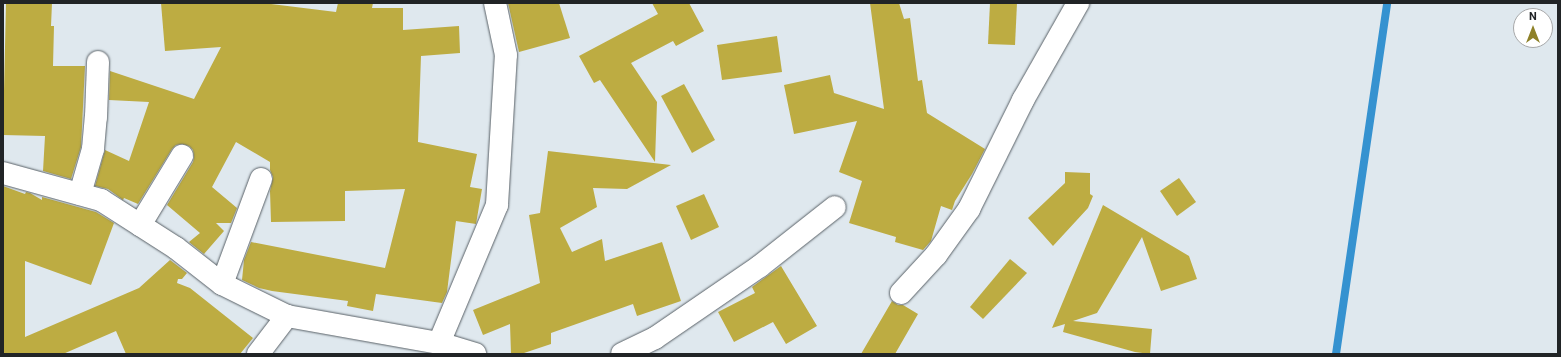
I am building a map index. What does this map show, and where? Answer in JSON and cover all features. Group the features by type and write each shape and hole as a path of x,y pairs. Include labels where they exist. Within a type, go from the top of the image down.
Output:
{"street":[{"path":"439,343 497,205 506,55 495,3"},
{"path":"902,293 936,255 969,209 1023,100 1078,3"},
{"path":"80,194 93,149 98,62"},
{"path":"140,225 182,156"},
{"path":"3,173 101,200 176,248 222,284 287,316 439,343 475,354"},
{"path":"222,284 261,179"},
{"path":"622,354 654,338 760,266 835,207"},
{"path":"258,354 287,316"}],"building":[{"path":"6,3 52,3 51,26 54,26 53,66 85,66 81,147 71,179 43,171 45,136 3,135"},
{"path":"161,3 263,3 336,12 338,3 373,3 372,8 403,8 403,30 459,26 460,53 421,56 418,142 477,154 470,187 482,189 476,224 456,221 447,292 442,303 376,294 373,311 347,306 348,301 272,291 259,288 242,280 244,260 251,242 385,268 405,189 345,191 345,221 271,222 270,191 273,177 270,170 270,162 236,142 212,187 237,208 231,223 216,223 224,231 204,254 189,242 200,233 167,205 193,162 193,150 189,146 182,144 176,145 172,149 138,204 124,198 123,200 108,189 95,186 105,150 129,161 149,102 109,100 110,71 194,99 221,47 165,51"},
{"path":"508,3 559,3 570,38 519,52"},
{"path":"652,3 689,3 704,31 676,46 673,41 631,63 657,102 655,162 600,80 594,83 579,56 658,14"},
{"path":"870,3 899,3 904,19 910,18 918,81 922,80 927,113 985,149 972,174 955,201 952,210 941,206 931,241 923,250 895,242 896,237 849,223 862,181 839,172 857,121 794,134 784,85 830,75 834,93 884,109"},
{"path":"990,3 1017,3 1015,45 988,44"},
{"path":"777,36 782,72 722,80 717,45"},
{"path":"684,84 715,140 692,153 661,96"},
{"path":"548,151 671,165 627,189 593,188 597,207 560,228 572,252 602,239 605,261 662,242 681,301 637,316 633,304 551,333 551,344 521,354 511,354 510,324 483,335 473,310 540,283 529,215 540,213"},
{"path":"1065,172 1090,173 1090,194 1093,196 1088,208 1053,246 1028,218 1065,183"},
{"path":"1179,178 1196,202 1177,216 1160,191"},
{"path":"3,186 25,194 26,192 30,193 42,200 42,197 96,212 114,223 91,285 25,261 25,337 139,288 170,260 187,273 182,279 178,279 177,283 190,288 253,338 240,354 126,354 116,331 63,354 3,354"},
{"path":"704,194 719,227 691,240 676,206"},
{"path":"1103,205 1189,256 1197,279 1161,291 1142,237 1097,313 1073,321 1152,329 1150,354 1135,352 1063,332 1065,324 1052,328"},
{"path":"1010,259 1027,273 983,319 970,307"},
{"path":"781,266 817,326 786,344 773,322 734,342 718,312 755,293 752,287"},
{"path":"892,301 898,305 903,305 918,314 895,354 861,354"}],"waterway":[{"path":"1336,354 1387,3"}]}
